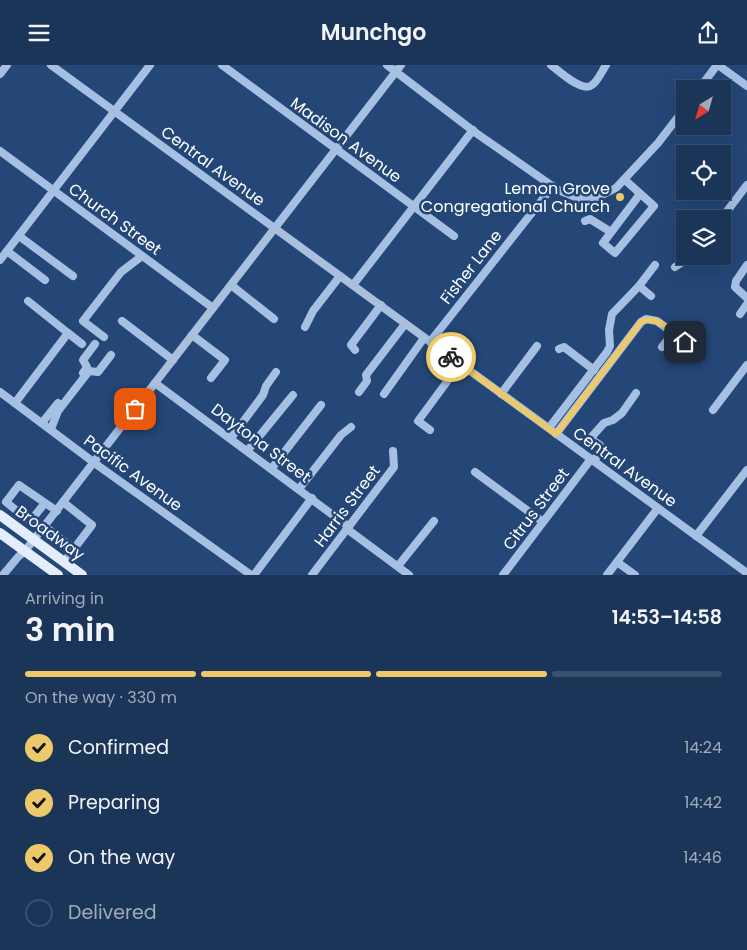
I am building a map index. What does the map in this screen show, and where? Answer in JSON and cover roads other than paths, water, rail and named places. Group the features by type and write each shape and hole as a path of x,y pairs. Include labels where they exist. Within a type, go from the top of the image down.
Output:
{"main road":[{"name":"Broadway","path":"3,518 82,575"},
{"name":"Broadway","path":"0,533 58,575"}],"street":[{"path":"0,74 6,65"},
{"name":"Central Avenue","path":"51,65 747,573"},
{"path":"0,260 150,65"},
{"name":"Madison Avenue","path":"222,65 454,237"},
{"path":"386,65 473,130 553,186 571,196 592,198 611,192 625,180 676,120"},
{"path":"5,574 94,463 401,65"},
{"path":"551,65 584,87 593,85 606,65"},
{"path":"709,80 722,66 747,86"},
{"path":"353,285 473,130"},
{"name":"Church Street","path":"0,151 213,308"},
{"path":"625,180 654,206 615,253 603,243 640,195"},
{"path":"728,210 747,185"},
{"name":"Fisher Lane","path":"384,394 553,186"},
{"path":"585,221 590,219 611,232"},
{"path":"19,236 73,276"},
{"path":"7,251 45,280"},
{"path":"104,337 83,321 121,272 142,256"},
{"path":"548,428 610,346 609,330 612,314 639,286 655,265"},
{"path":"746,266 736,281 735,287 747,298"},
{"path":"305,327 313,311 340,276"},
{"path":"231,285 274,319"},
{"path":"639,286 651,296"},
{"path":"28,301 82,343"},
{"path":"740,314 747,304"},
{"path":"355,350 351,345 382,305"},
{"path":"556,434 641,322 646,319 653,319 697,351"},
{"path":"122,321 173,360"},
{"path":"359,392 367,381 366,375 406,324"},
{"path":"15,403 68,333"},
{"path":"662,347 673,333"},
{"path":"192,335 225,360 212,378"},
{"path":"42,423 87,367 83,360 95,344"},
{"path":"501,395 537,346"},
{"path":"559,349 564,347 594,369"},
{"path":"51,429 58,411 89,371 98,372 111,355"},
{"path":"430,430 418,421 460,364"},
{"path":"713,410 747,365"},
{"path":"231,438 263,395 266,386 276,372"},
{"name":"Daytona Street","path":"155,383 272,468 409,575"},
{"name":"Pacific Avenue","path":"0,392 94,463 252,575"},
{"path":"580,451 604,423 613,420 622,413 636,393"},
{"path":"248,450 293,395"},
{"path":"272,468 321,405"},
{"path":"299,489 341,435 352,427"},
{"path":"588,441 594,441 600,445 600,452 592,460"},
{"name":"Harris Street","path":"312,575 394,467 393,451"},
{"name":"Citrus Street","path":"503,575 592,460"},
{"path":"696,536 747,470"},
{"path":"475,473 543,523"},
{"path":"45,503 32,519 27,519 6,502 19,485 45,503 56,511"},
{"path":"252,575 312,499"},
{"path":"63,502 92,525 64,562"},
{"path":"607,575 658,508"},
{"path":"3,518 15,510"},
{"path":"398,566 434,521"},
{"path":"44,527 74,549"},
{"path":"617,562 635,575"}],"place":[{"name":"Lemon Grove Congregational Church","path":"620,197"}]}
